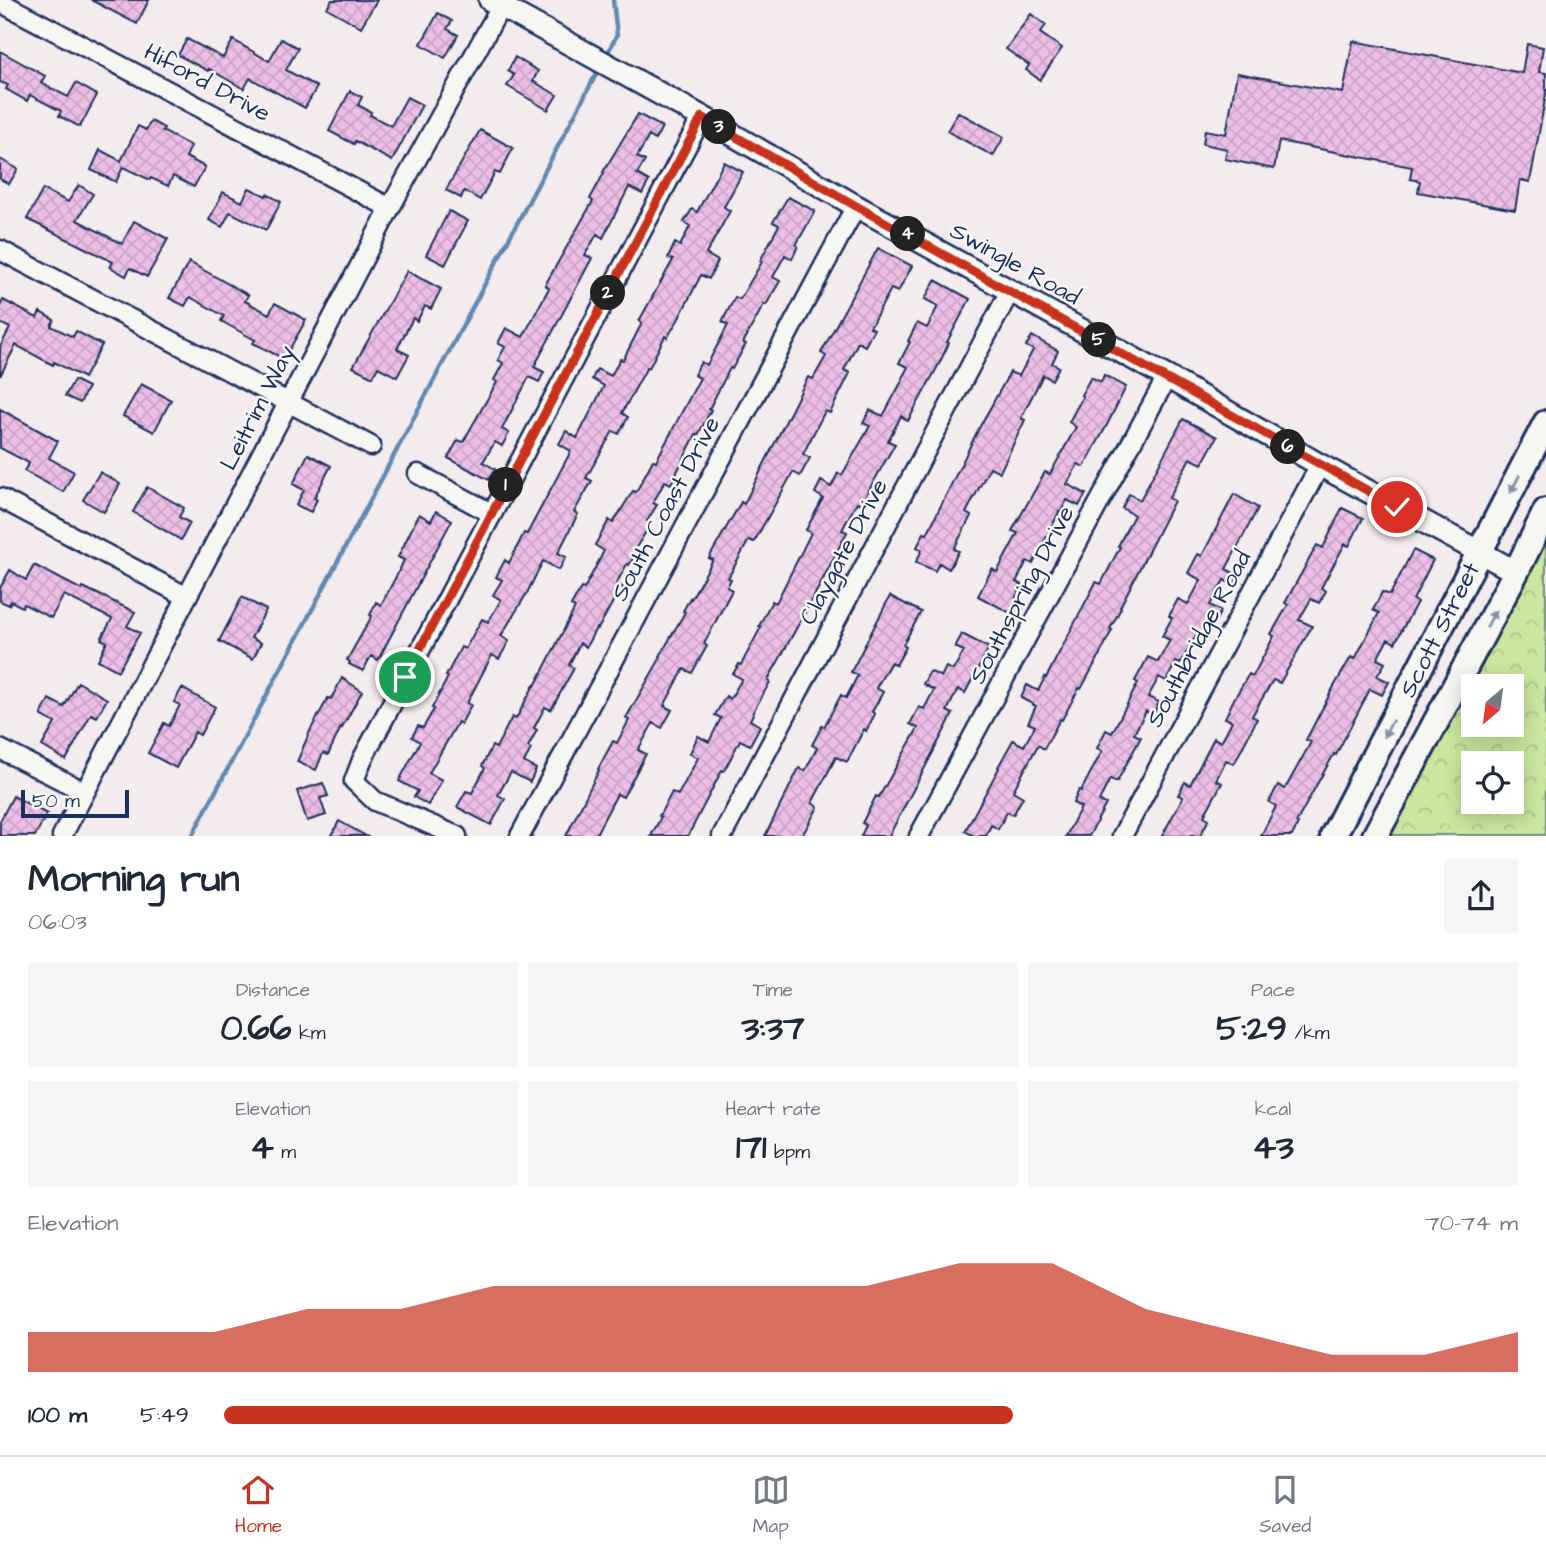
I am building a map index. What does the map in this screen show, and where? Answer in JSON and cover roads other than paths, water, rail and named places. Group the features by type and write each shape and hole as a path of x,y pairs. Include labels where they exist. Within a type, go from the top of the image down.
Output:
{"main road":[{"name":"Scott Street","path":"1338,834 1546,423"},
{"name":"Scott Street","path":"1375,835 1546,511"}],"street":[{"name":"Hiford Drive","path":"0,2 390,208"},
{"name":"Leitrim Way","path":"62,835 495,3"},
{"name":"Swingle Road","path":"495,3 1516,572"},
{"path":"457,835 374,801 354,781 359,766 702,117"},
{"name":"South Coast Drive","path":"520,835 856,206"},
{"path":"0,250 371,446"},
{"name":"Claygate Drive","path":"722,835 1010,290"},
{"name":"Southspring Drive","path":"919,835 1167,377"},
{"name":"Southbridge Road","path":"1122,835 1320,465"},
{"path":"418,474 491,513"},
{"path":"0,498 187,597"},
{"path":"0,749 85,792"}],"waterway":[{"path":"606,56 617,35 613,0"},
{"path":"192,836 600,67"}]}
